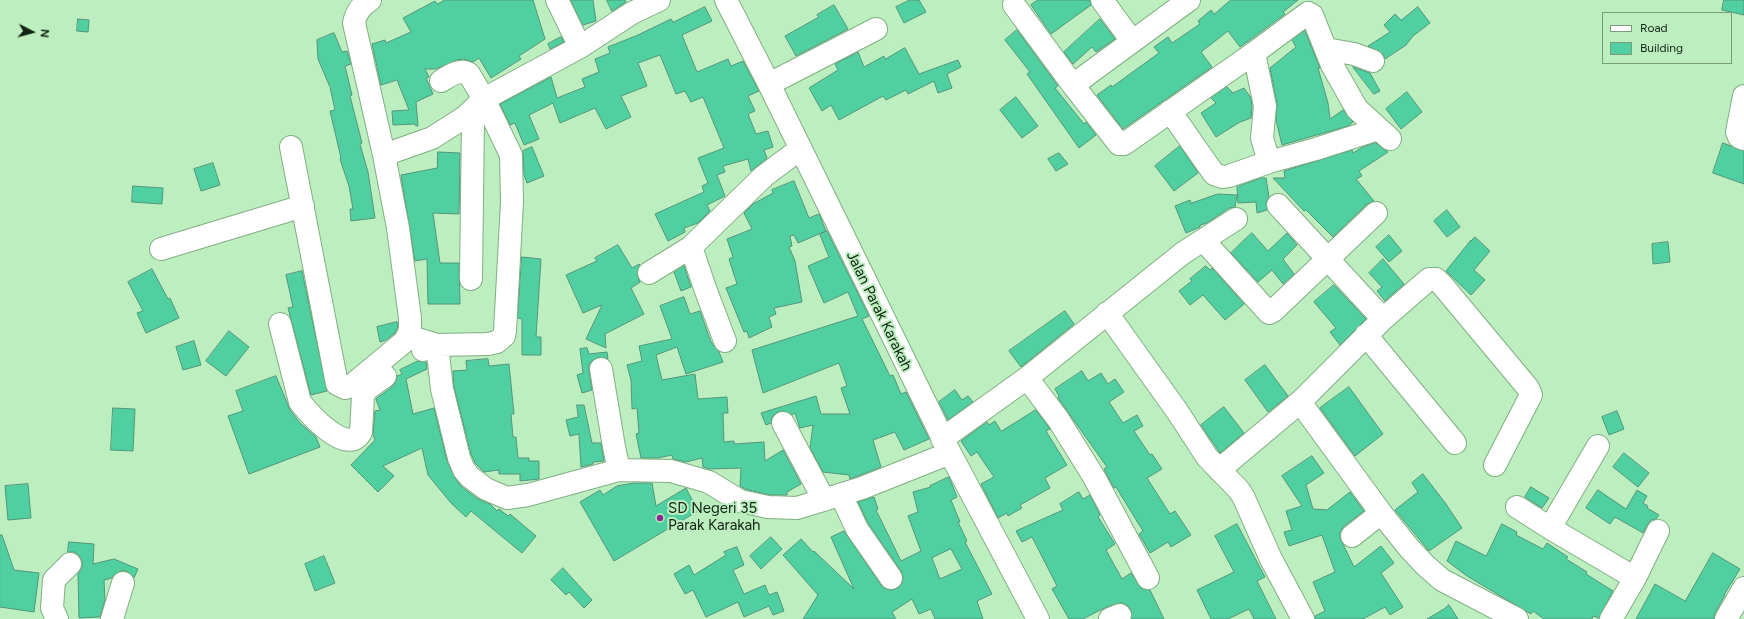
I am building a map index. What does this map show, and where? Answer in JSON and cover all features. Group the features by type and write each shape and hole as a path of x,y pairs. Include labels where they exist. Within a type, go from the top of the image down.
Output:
{"street":[{"path":"291,147 337,384 345,388 352,386 405,341 408,336 410,318 398,228 384,155 354,23 355,15 360,8 370,0"},
{"path":"557,0 580,47"},
{"path":"384,155 432,138 477,106 580,47 632,13 659,0"},
{"name":"Jalan Parak Karakah","path":"726,0 769,84 946,446 1038,619"},
{"path":"1102,0 1132,41"},
{"path":"1073,85 1189,0"},
{"path":"1014,5 1119,144 1124,144 1170,111 1254,53 1308,13 1312,15 1342,84 1357,109 1384,134 1316,149 1268,162 1223,177 1214,174 1170,111"},
{"path":"769,84 876,29"},
{"path":"1326,49 1354,54 1373,61"},
{"path":"1254,53 1265,106 1262,138 1268,162"},
{"path":"408,336 437,345 488,344 497,342 504,336 505,331 512,202 511,155 477,106 466,72 452,74 442,81"},
{"path":"1744,96 1737,132 1739,137 1744,139"},
{"path":"471,279 473,118 477,106"},
{"path":"648,273 691,246 764,176 800,149"},
{"path":"1278,205 1383,319"},
{"path":"162,249 303,206"},
{"path":"1204,241 1269,313 1274,311 1376,213"},
{"path":"437,345 442,389 459,458 464,470 470,477 486,489 507,498 528,495 619,470 671,471 709,482 740,501 768,507 797,508 862,488 946,446 1027,378 1183,253 1204,241 1236,219"},
{"path":"691,246 725,341"},
{"path":"1219,470 1300,402 1366,335 1429,279 1436,279 1528,388 1531,395 1495,465"},
{"path":"1107,313 1177,411 1203,452 1243,496 1271,560 1303,619"},
{"path":"280,324 300,402 307,411 334,435 349,441 356,439 361,432 362,402 367,389 415,353 437,345"},
{"path":"1366,335 1455,443"},
{"path":"601,369 619,470"},
{"path":"1027,378 1058,419 1094,477 1148,578"},
{"path":"1300,402 1381,513 1409,548 1442,580 1494,614 1517,619"},
{"path":"783,423 833,497 891,578"},
{"path":"1550,528 1598,446"},
{"path":"1517,508 1635,578"},
{"path":"1352,536 1381,513"},
{"path":"1611,619 1635,578 1658,531"},
{"path":"57,619 52,608 54,580 70,564"},
{"path":"112,619 123,583"},
{"path":"1726,619 1744,588"}],"building":[{"path":"445,0 533,0 545,39 519,56 521,59 491,78 479,58 473,62 464,59 457,60 436,69 425,69 429,77 426,78 433,94 416,102 418,126 415,124 393,125 392,111 409,110 397,80 381,85 372,44 385,40 386,43 411,32 403,18 435,1 437,4"},
{"path":"571,0 593,0 596,21 583,25"},
{"path":"607,0 625,0 626,2 612,11"},
{"path":"910,0 919,0 926,12 904,23 896,7"},
{"path":"1038,0 1090,0 1091,5 1051,34 1031,5"},
{"path":"1231,0 1298,0 1283,12 1285,14 1240,47 1228,31 1201,52 1212,67 1123,129 1097,95 1111,85 1112,87 1159,53 1154,47 1168,37 1172,43 1200,24 1198,21 1211,10 1214,14"},
{"path":"1724,0 1744,0 1744,15 1722,10"},
{"path":"834,5 848,29 796,56 785,36 819,17 817,15"},
{"path":"705,7 712,21 682,35 697,72 728,59 731,66 743,61 759,91 748,96 755,111 748,114 756,134 768,131 773,147 764,150 767,158 751,171 748,159 723,166 725,172 717,175 725,196 707,205 710,211 698,223 684,228 685,232 668,241 655,214 704,192 702,186 708,183 698,158 724,148 703,97 691,102 685,91 676,94 660,55 638,63 647,86 621,96 631,117 606,129 595,108 560,123 553,103 529,115 539,139 524,145 515,123 510,125 500,104 551,77 557,98 585,87 582,79 599,72 595,59 610,53 608,47 638,35 671,19 673,22"},
{"path":"1418,7 1430,23 1413,36 1406,45 1385,59 1382,53 1368,46 1390,32 1384,25 1395,14 1401,20"},
{"path":"78,19 89,20 88,32 77,31"},
{"path":"1100,19 1115,39 1096,52 1092,47 1073,64 1064,52"},
{"path":"1017,30 1058,86 1055,88 1084,124 1086,122 1096,135 1079,148 1027,74 1030,72 1005,40"},
{"path":"1305,31 1320,68 1318,68 1328,103 1330,119 1343,110 1353,122 1348,126 1282,145 1276,120 1277,104 1270,68 1296,47 1292,40"},
{"path":"334,33 342,52 347,51 351,64 345,66 352,95 350,96 362,143 360,144 368,172 375,218 351,221 350,209 353,209 349,186 340,159 330,111 335,110 330,87 318,59 317,40"},
{"path":"561,37 564,42 550,49 548,44"},
{"path":"905,48 919,74 958,60 961,67 947,74 952,88 938,93 934,81 908,94 906,90 886,100 883,96 839,120 831,105 822,111 809,88 838,70 835,64 858,52 864,67 884,56 885,59"},
{"path":"1353,67 1370,73 1380,91 1374,94"},
{"path":"1227,87 1233,93 1244,88 1251,98 1251,118 1240,122 1216,137 1201,113 1216,103 1211,98"},
{"path":"1407,92 1422,112 1401,129 1386,109"},
{"path":"1016,97 1038,126 1022,138 1000,110"},
{"path":"1376,143 1388,152 1359,171 1362,176 1356,179 1374,201 1367,204 1333,237 1306,210 1304,211 1273,178 1285,178 1284,171 1352,150 1353,153 1361,148"},
{"path":"1723,143 1744,151 1744,184 1713,173"},
{"path":"1180,146 1198,173 1174,191 1155,166"},
{"path":"532,147 544,176 527,183 524,175 523,151"},
{"path":"438,152 460,153 459,214 433,213 440,263 459,263 460,304 428,304 427,259 415,261 401,175 437,168"},
{"path":"1059,153 1068,164 1056,171 1048,159"},
{"path":"213,163 220,185 201,191 194,169"},
{"path":"1266,178 1269,197 1266,202 1267,210 1257,213 1256,202 1238,203 1237,187"},
{"path":"794,181 809,218 819,214 826,231 798,243 794,235 790,236 792,246 789,247 795,261 802,302 774,308 776,314 769,317 772,327 749,338 747,331 744,332 726,288 737,284 729,259 733,257 727,239 752,229 744,213 753,204 773,193 772,190"},
{"path":"133,186 163,188 162,204 132,202"},
{"path":"1218,194 1237,195 1235,207 1229,208 1207,223 1200,225 1200,227 1186,233 1175,206 1190,200 1191,203"},
{"path":"1447,210 1460,227 1447,237 1434,221"},
{"path":"827,231 869,316 862,319 890,376 893,375 901,394 906,392 929,439 904,450 895,432 873,440 881,467 850,479 849,475 823,472 810,448 813,425 800,428 795,413 792,415 783,411 777,412 772,417 771,423 766,425 761,413 816,396 821,414 850,414 841,388 847,386 839,363 763,393 752,350 858,316 848,292 824,303 808,266 829,257 820,235"},
{"path":"1252,233 1268,251 1287,233 1297,245 1283,259 1294,274 1283,284 1272,270 1258,282 1231,253"},
{"path":"1389,235 1402,251 1389,262 1376,247"},
{"path":"1475,237 1490,251 1474,270 1485,280 1471,295 1446,271"},
{"path":"1668,242 1670,262 1653,264 1652,244"},
{"path":"618,245 632,268 639,264 640,265 637,274 640,282 631,288 644,314 605,334 606,348 586,339 602,305 583,313 566,275 597,261 595,258"},
{"path":"522,257 541,259 536,337 541,337 541,355 522,355 522,319 518,318"},
{"path":"1383,259 1404,284 1385,301 1377,291 1382,287 1369,273"},
{"path":"684,266 691,287 681,291 674,272"},
{"path":"1206,266 1210,270 1212,268 1244,304 1225,320 1203,295 1190,305 1179,291 1192,281 1190,279"},
{"path":"152,269 168,299 170,298 179,318 146,333 137,313 143,311 128,282"},
{"path":"302,271 327,391 311,395 288,308 293,307 286,275"},
{"path":"1334,285 1366,319 1340,345 1330,332 1336,328 1314,302"},
{"path":"684,297 690,314 700,311 711,342 719,352 723,362 686,374 677,347 656,355 662,380 695,374 698,399 727,397 728,413 723,413 724,442 734,441 734,444 764,442 765,461 783,450 801,484 787,492 787,495 770,495 745,489 740,486 741,468 709,469 703,467 702,458 686,462 673,459 672,455 658,458 641,458 636,434 639,433 637,408 632,409 631,380 627,365 642,361 639,346 672,339 660,306"},
{"path":"1065,311 1074,324 1021,367 1009,351"},
{"path":"397,322 398,327 395,333 386,340 380,342 377,327"},
{"path":"229,331 249,347 226,376 206,361"},
{"path":"194,341 201,365 183,370 176,347"},
{"path":"587,348 589,354 607,352 608,359 599,357 589,364 592,390 582,393 577,375 583,373 580,349"},
{"path":"488,359 489,366 509,364 514,414 511,414 513,437 516,437 518,458 529,458 529,461 539,461 539,479 520,481 520,474 499,474 499,470 484,472 475,463 471,454 454,387 453,371 467,370 466,361"},
{"path":"418,361 426,362 427,369 406,379 413,414 434,408 447,461 455,478 462,487 478,499 490,504 497,511 499,509 508,516 510,514 536,536 522,553 471,511 466,517 451,503 428,475 422,448 383,466 394,476 378,492 351,465 375,440 373,434 375,411 380,410 376,399 393,386 397,376 402,374 400,370"},
{"path":"1265,365 1288,396 1268,412 1245,380"},
{"path":"1082,371 1088,381 1101,373 1108,384 1115,379 1124,392 1109,402 1123,423 1137,415 1143,426 1134,431 1150,455 1152,454 1162,469 1147,478 1170,514 1175,511 1191,535 1171,547 1168,542 1150,553 1139,534 1143,531 1116,487 1114,488 1104,469 1107,467 1058,398 1059,396 1055,389"},
{"path":"276,376 290,410 300,423 316,437 320,447 249,474 228,416 243,411 236,391"},
{"path":"1349,387 1383,434 1355,456 1320,408"},
{"path":"955,390 962,400 968,396 973,402 948,420 939,402"},
{"path":"577,405 584,405 592,443 601,443 604,461 593,462 593,464 581,467 579,434 570,436 566,420 578,417"},
{"path":"1224,407 1244,433 1220,453 1201,425"},
{"path":"113,408 135,409 133,451 111,450"},
{"path":"1036,410 1050,429 1046,431 1067,465 1045,478 1050,488 1020,505 1022,508 1008,516 1007,513 998,518 981,484 994,477 977,452 971,456 961,441 987,422 989,425 995,421 1001,431"},
{"path":"1617,411 1624,429 1609,435 1602,417"},
{"path":"1624,453 1649,473 1638,487 1613,467"},
{"path":"1312,456 1324,473 1306,485 1313,509 1327,510 1350,492 1364,511 1344,526 1340,532 1340,538 1354,567 1381,546 1394,563 1381,573 1403,607 1390,615 1385,607 1363,619 1315,619 1315,616 1325,611 1313,582 1335,572 1322,535 1289,546 1284,532 1292,530 1286,511 1302,506 1282,476"},
{"path":"1423,474 1462,528 1429,551 1395,510 1418,492 1412,483"},
{"path":"949,477 957,497 951,500 960,522 958,522 967,541 965,542 992,594 977,601 983,619 935,619 931,609 919,614 912,599 892,612 896,619 803,619 818,595 783,555 801,539 813,552 814,551 854,589 831,537 844,531 881,585 886,589 892,590 898,588 902,583 903,577 901,571 868,523 858,502 874,497 878,509 876,510 901,561 921,551 908,516 918,512 913,492 931,487 930,486","holes":["951,549 962,569 940,579 932,558"]},
{"name":"SD Negeri 35 Parak Karakah","path":"635,483 652,483 656,506 686,488 698,511 614,561 580,502 600,490 603,495 617,486"},
{"path":"28,484 31,518 8,520 5,486"},
{"path":"1531,487 1549,498 1542,508 1525,497"},
{"path":"1598,490 1626,509 1637,490 1647,496 1643,503 1648,506 1647,508 1659,515 1656,519 1651,520 1643,533 1615,517 1610,524 1586,508"},
{"path":"1079,492 1083,499 1090,495 1100,515 1098,517 1115,544 1106,550 1122,579 1131,573 1141,588 1150,590 1164,619 1131,619 1131,610 1127,605 1121,603 1106,607 1083,619 1069,619 1052,589 1057,586 1032,537 1022,542 1016,531 1063,510 1060,504"},
{"path":"1237,524 1265,577 1257,581 1276,619 1254,619 1249,609 1228,619 1211,619 1197,590 1234,572 1215,536"},
{"path":"1502,524 1517,532 1516,535 1543,549 1547,543 1568,557 1566,559 1587,572 1586,574 1613,591 1599,618 1593,616 1592,619 1544,619 1533,611 1531,614 1467,576 1447,561 1456,541 1486,556"},
{"path":"0,535 2,535 14,570 39,573 34,612 0,607"},
{"path":"771,537 782,549 761,569 750,556"},
{"path":"69,542 94,544 93,564 114,559 138,569 134,578 127,571 121,571 115,574 112,578 104,580 105,600 100,617 79,618 78,574 82,568 82,561 79,555 74,552 68,552"},
{"path":"737,547 744,565 733,570 744,594 765,585 769,595 777,592 784,611 773,615 769,606 744,617 738,602 706,617 693,590 685,594 674,574 689,565 694,575 726,555 724,552"},
{"path":"1713,553 1740,569 1724,595 1715,613 1714,619 1636,619 1655,584 1685,601"},
{"path":"324,556 335,583 315,591 305,564"},
{"path":"563,568 592,600 584,608 569,592 566,595 551,580"},
{"path":"1449,605 1458,619 1427,619 1444,609"}],"place":[{"name":"SD Negeri 35 Parak Karakah","path":"660,518"}]}
